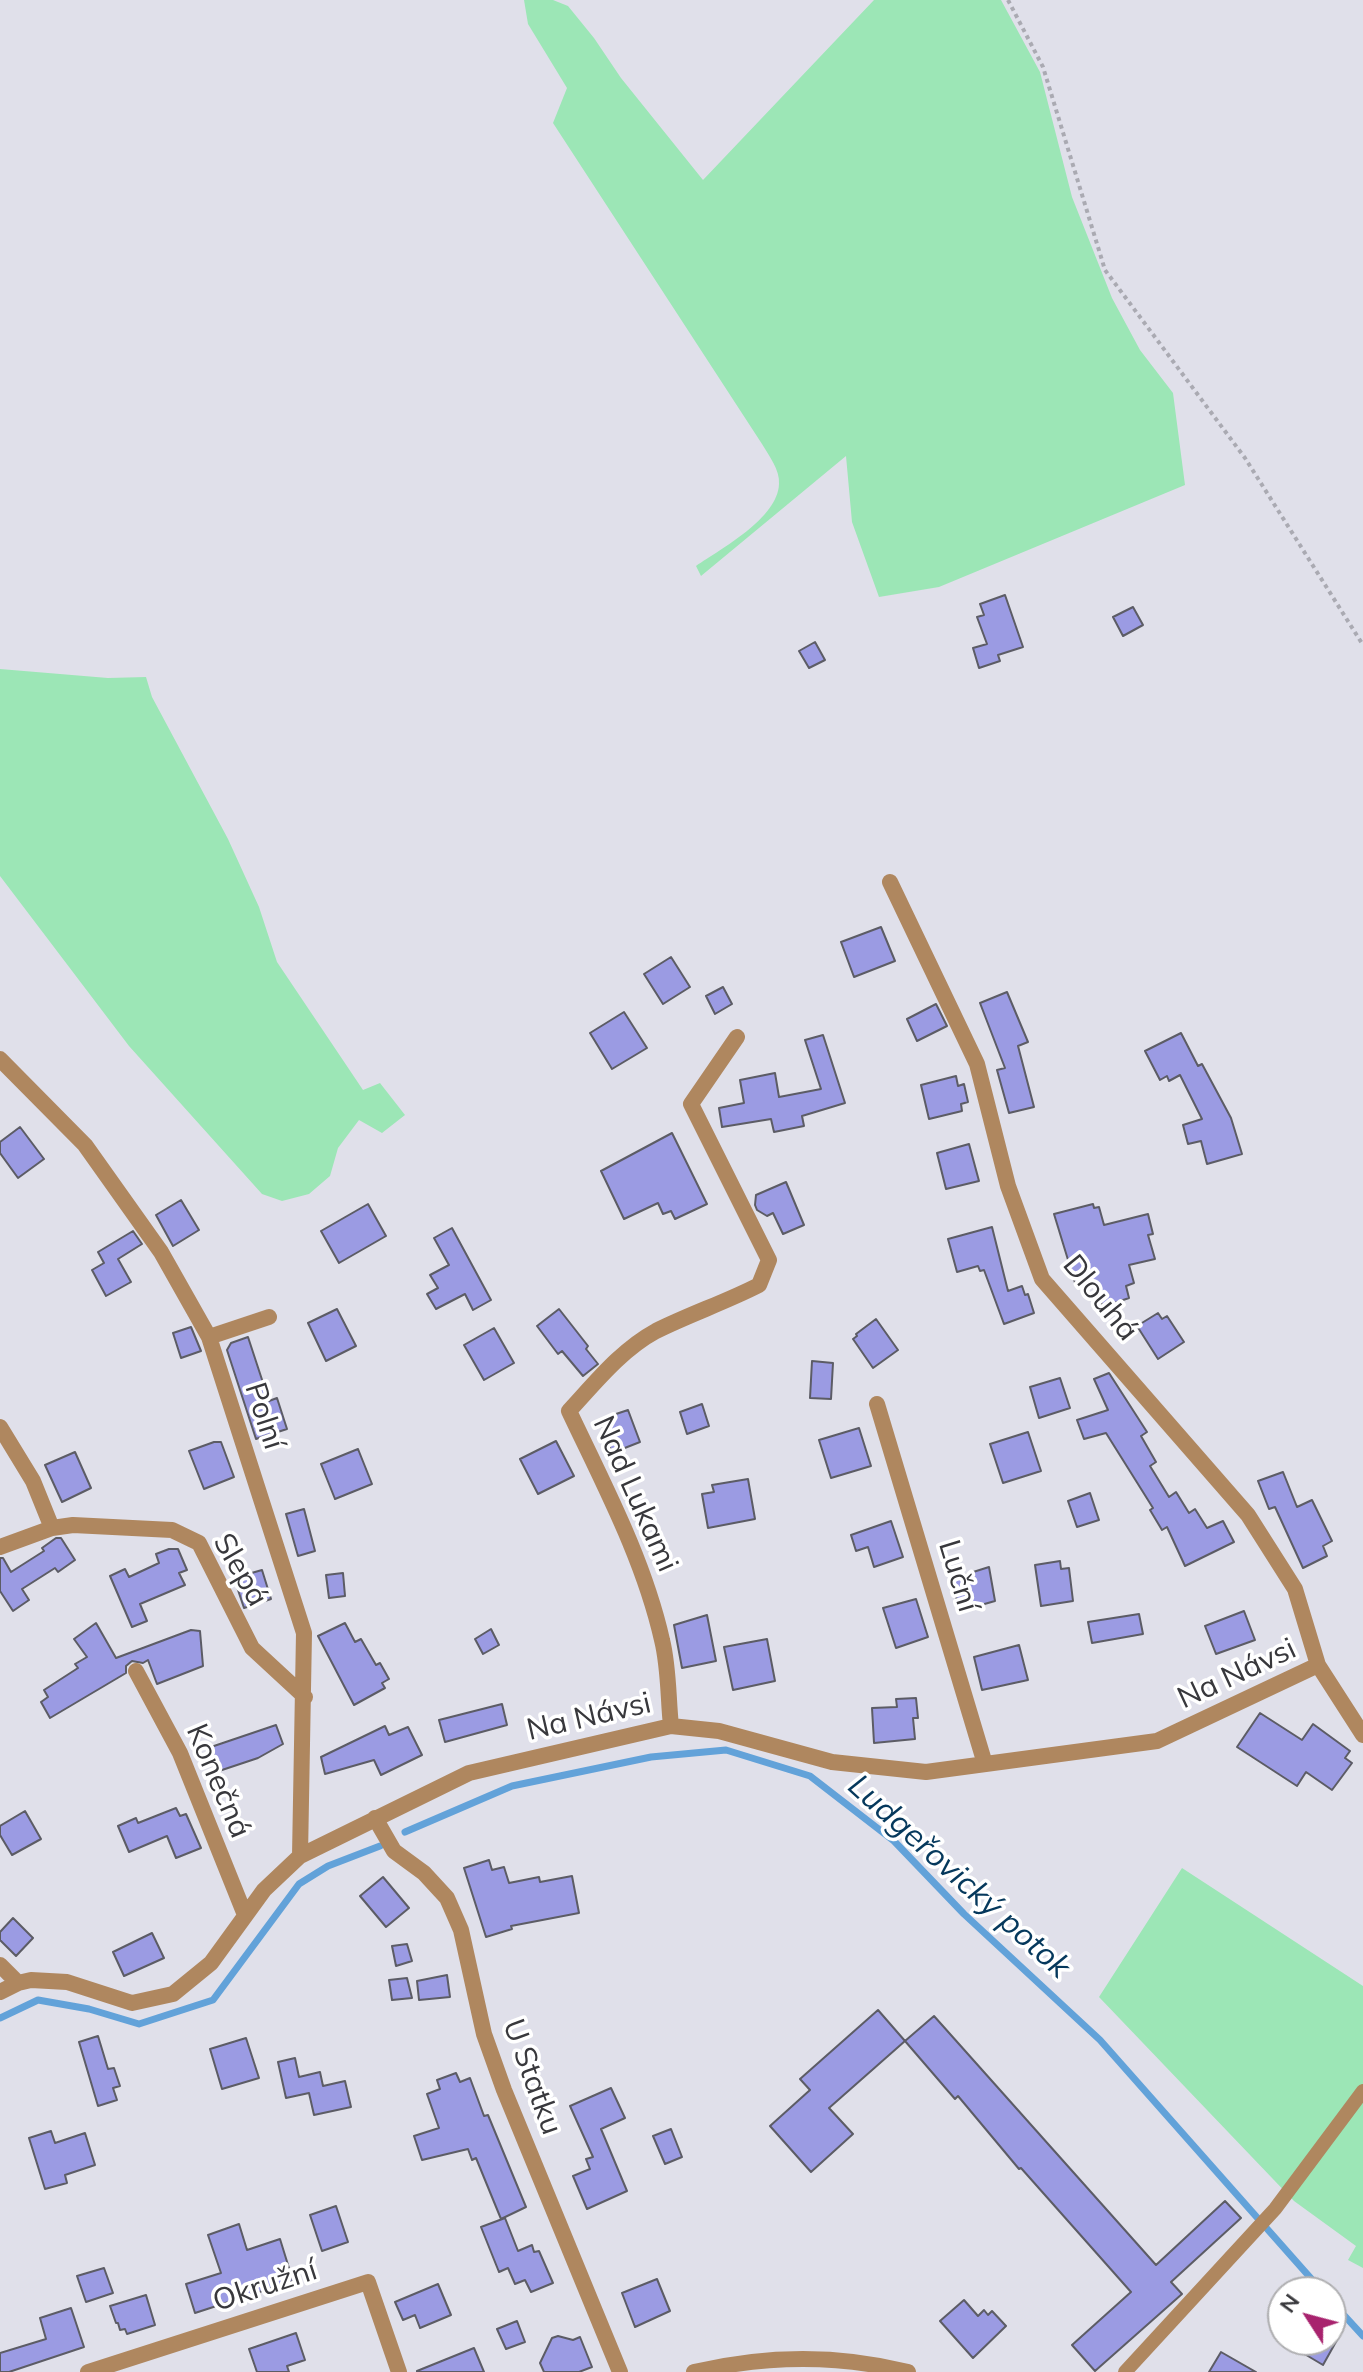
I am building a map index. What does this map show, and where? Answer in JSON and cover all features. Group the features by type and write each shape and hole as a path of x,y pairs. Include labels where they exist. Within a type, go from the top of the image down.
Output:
{"street":[{"name":"Dlouhá","path":"890,882 977,1064 1008,1186 1042,1279 1248,1515 1295,1589 1318,1665"},
{"name":"Nad Lukami","path":"671,1726 663,1642 643,1577 606,1487 569,1411 610,1366 655,1332 725,1303 759,1285 769,1260 691,1104 737,1037"},
{"name":"Polní","path":"0,1059 85,1145 161,1252 209,1337 304,1633 300,1856"},
{"path":"209,1337 269,1317"},
{"name":"Luční","path":"877,1404 985,1764"},
{"path":"0,1427 33,1481 52,1528"},
{"name":"Slepá","path":"0,1547 52,1528 73,1525 172,1530 199,1543 252,1648 305,1697"},
{"name":"Na Návsi","path":"0,1992 31,1980 67,1982 132,2003 173,1994 211,1963 264,1890 300,1856 469,1773 671,1726 719,1731 832,1762 926,1772 1157,1741 1318,1665 1363,1735"},
{"name":"Konečná","path":"136,1671 180,1753 245,1915"},
{"name":"U Statku","path":"375,1818 394,1851 424,1873 447,1898 461,1930 484,2034 504,2090 620,2372"},
{"path":"0,1965 18,1983"},
{"name":"Okružní","path":"88,2372 368,2282 399,2372"},
{"path":"694,2372 750,2362 804,2358 853,2360 908,2372"}],"lane":[{"path":"1125,2372 1275,2209 1363,2091"}],"path":[{"path":"1008,0 1043,67 1105,270 1245,458 1363,645"}],"green space":[{"path":"524,0 553,0 568,6 703,180 874,0 1001,0 1040,72 1072,197 1112,298 1140,350 1173,393 1185,485 939,587 879,597 852,522 846,456 701,576 696,566 733,542 769,509 776,497 778,474 762,444 553,123 567,88 528,24"},
{"path":"0,669 108,678 146,677 152,697 228,839 259,907 277,962 363,1090 380,1083 405,1115 382,1133 359,1120 338,1148 330,1176 309,1194 282,1201 262,1194 129,1046 0,876"},
{"path":"1182,1868 1363,1986 1363,2268 1348,2260 1356,2246 1294,2201 1099,1997"}],"building":[{"path":"1005,595 1023,647 998,655 1000,661 979,668 973,648 987,644 977,617 984,615 980,604"},
{"path":"1133,607 1143,625 1123,636 1113,617"},
{"path":"815,642 825,660 809,668 799,651"},
{"path":"881,927 895,961 854,977 841,942"},
{"path":"671,957 690,987 663,1004 644,974"},
{"path":"723,987 732,1004 715,1014 706,996"},
{"path":"1007,992 1028,1042 1018,1046 1034,1107 1009,1113 997,1070 1005,1068 980,1003"},
{"path":"936,1004 947,1026 917,1041 907,1019"},
{"path":"624,1012 647,1048 612,1069 590,1033"},
{"path":"1181,1033 1231,1118 1242,1154 1207,1164 1201,1141 1188,1144 1183,1125 1202,1119 1180,1075 1169,1081 1167,1076 1160,1080 1145,1051"},
{"path":"823,1035 845,1103 802,1116 804,1126 774,1132 771,1119 722,1127 719,1108 744,1103 740,1080 775,1073 779,1097 821,1089 805,1040"},
{"path":"956,1076 958,1086 964,1084 968,1102 961,1104 962,1111 929,1119 921,1085"},
{"path":"20,1127 44,1159 18,1178 0,1153 0,1142"},
{"path":"672,1133 707,1204 675,1219 671,1211 663,1214 658,1203 624,1219 601,1171"},
{"path":"969,1144 979,1181 946,1189 937,1153"},
{"path":"786,1182 804,1225 783,1234 773,1213 767,1216 755,1205 756,1195"},
{"path":"181,1200 199,1230 173,1246 156,1215"},
{"path":"368,1204 386,1236 339,1263 321,1231"},
{"path":"1093,1204 1094,1208 1099,1207 1104,1225 1148,1214 1153,1234 1148,1235 1155,1259 1129,1265 1134,1283 1126,1286 1129,1298 1103,1307 1093,1280 1076,1286 1054,1214"},
{"path":"992,1227 1008,1291 1022,1286 1034,1313 1004,1324 984,1270 980,1271 978,1266 957,1272 948,1239"},
{"path":"452,1228 491,1300 473,1310 465,1294 436,1309 427,1294 438,1288 430,1275 449,1265 434,1238"},
{"path":"133,1231 142,1244 118,1259 131,1282 106,1296 92,1270 104,1263 98,1252"},
{"path":"337,1309 356,1346 326,1361 308,1323"},
{"path":"559,1309 598,1364 583,1376 562,1351 558,1354 537,1326"},
{"path":"1158,1313 1162,1319 1167,1316 1184,1342 1158,1359 1137,1326"},
{"path":"876,1319 898,1350 873,1368 853,1339"},
{"path":"191,1327 201,1351 181,1358 173,1333"},
{"path":"494,1328 514,1363 484,1380 464,1345"},
{"path":"248,1337 269,1401 277,1398 287,1429 256,1439 227,1350 231,1343"},
{"path":"812,1361 833,1363 831,1399 810,1398"},
{"path":"1109,1373 1147,1432 1141,1436 1156,1462 1150,1466 1169,1497 1176,1492 1189,1513 1195,1509 1207,1528 1223,1521 1234,1542 1185,1566 1167,1527 1162,1530 1150,1510 1153,1508 1106,1433 1084,1439 1077,1420 1108,1410 1094,1379"},
{"path":"1060,1378 1070,1408 1039,1418 1030,1387"},
{"path":"702,1404 709,1426 687,1434 680,1412"},
{"path":"628,1410 640,1442 612,1453 602,1425 609,1422 607,1417"},
{"path":"859,1428 871,1466 831,1478 819,1440"},
{"path":"1028,1432 1041,1471 1003,1483 990,1444"},
{"path":"556,1441 574,1476 538,1494 520,1459"},
{"path":"221,1442 234,1477 204,1489 189,1451"},
{"path":"358,1449 372,1484 335,1499 321,1464"},
{"path":"75,1452 91,1488 62,1502 45,1465"},
{"path":"1283,1472 1297,1507 1312,1500 1332,1541 1323,1546 1327,1556 1303,1568 1275,1507 1269,1509 1258,1481"},
{"path":"748,1479 755,1519 708,1528 702,1494 714,1492 712,1485"},
{"path":"1090,1493 1099,1520 1077,1527 1068,1501"},
{"path":"304,1509 315,1551 298,1556 286,1514"},
{"path":"891,1521 903,1557 874,1567 868,1547 856,1551 851,1535"},
{"path":"61,1538 75,1560 58,1572 55,1568 22,1589 29,1600 13,1611 0,1591 0,1558 11,1572 44,1551 42,1548"},
{"path":"178,1549 187,1570 179,1573 185,1585 140,1604 147,1621 132,1627 110,1576 125,1569 129,1577 159,1563 156,1554"},
{"path":"1060,1561 1061,1569 1069,1568 1073,1601 1041,1606 1035,1565"},
{"path":"989,1567 995,1601 960,1611 951,1579"},
{"path":"262,1570 271,1599 244,1608 234,1578"},
{"path":"343,1573 345,1596 329,1598 326,1575"},
{"path":"916,1599 928,1637 896,1648 883,1608"},
{"path":"1244,1611 1255,1640 1216,1654 1205,1626"},
{"path":"1139,1614 1143,1634 1092,1643 1088,1622"},
{"path":"707,1615 716,1661 682,1668 674,1625"},
{"path":"96,1623 116,1658 191,1630 200,1631 203,1666 157,1684 148,1660 143,1663 132,1661 126,1666 126,1673 50,1718 41,1702 48,1697 44,1690 78,1668 75,1664 87,1657 74,1639"},
{"path":"345,1623 355,1642 361,1639 376,1665 380,1663 389,1679 382,1683 385,1688 354,1705 318,1636"},
{"path":"491,1629 499,1645 483,1654 475,1639"},
{"path":"767,1639 775,1681 733,1690 724,1647"},
{"path":"1019,1645 1028,1680 982,1690 974,1657"},
{"path":"916,1698 918,1718 913,1718 915,1739 874,1743 872,1708 897,1707 896,1699"},
{"path":"502,1704 507,1725 445,1742 439,1720"},
{"path":"1260,1713 1302,1740 1313,1724 1350,1751 1345,1758 1352,1763 1332,1790 1306,1772 1297,1786 1237,1747"},
{"path":"276,1725 283,1744 258,1758 219,1771 211,1747"},
{"path":"385,1726 389,1735 408,1727 422,1755 381,1775 374,1760 325,1774 321,1757"},
{"path":"176,1808 180,1816 186,1814 201,1848 176,1858 167,1836 129,1852 118,1826 136,1818 138,1823"},
{"path":"25,1811 41,1839 12,1855 0,1835 0,1826"},
{"path":"489,1860 492,1870 504,1867 509,1883 539,1877 540,1882 572,1876 579,1913 511,1926 512,1929 486,1937 464,1868"},
{"path":"383,1877 409,1908 386,1927 360,1896"},
{"path":"13,1918 33,1938 16,1956 0,1940 0,1932"},
{"path":"152,1933 164,1958 124,1976 113,1952"},
{"path":"407,1944 412,1961 396,1966 392,1946"},
{"path":"447,1975 450,1997 419,2000 417,1981"},
{"path":"407,1978 412,1998 392,2000 389,1980"},
{"path":"878,2010 905,2041 829,2108 853,2134 811,2172 770,2126 810,2090 800,2079"},
{"path":"934,2016 1156,2265 1225,2201 1241,2218 1171,2282 1182,2294 1095,2371 1072,2345 1131,2292 1019,2169 958,2096 955,2099 905,2041"},
{"path":"98,2036 108,2069 114,2068 120,2086 113,2088 117,2100 98,2106 79,2042"},
{"path":"246,2038 259,2078 222,2089 210,2049"},
{"path":"295,2058 299,2077 320,2072 323,2086 345,2081 351,2107 314,2115 309,2093 286,2098 278,2062"},
{"path":"456,2073 460,2082 470,2078 526,2207 501,2219 476,2158 472,2160 468,2149 422,2160 414,2136 439,2128 427,2094 440,2089 437,2080"},
{"path":"611,2088 625,2118 601,2129 627,2191 587,2209 573,2176 590,2169 586,2159 593,2157 570,2106"},
{"path":"671,2129 682,2157 665,2164 653,2136"},
{"path":"51,2131 55,2143 85,2133 95,2165 65,2175 67,2183 45,2189 29,2138"},
{"path":"336,2206 348,2242 322,2251 310,2215"},
{"path":"505,2218 518,2251 532,2245 534,2252 539,2251 553,2283 531,2292 525,2280 515,2284 508,2268 499,2272 481,2227"},
{"path":"239,2224 247,2250 280,2239 293,2281 195,2313 186,2284 221,2273 208,2235"},
{"path":"104,2268 113,2293 86,2302 77,2276"},
{"path":"657,2279 670,2311 635,2327 622,2293"},
{"path":"438,2284 451,2315 420,2328 415,2315 403,2320 395,2302"},
{"path":"146,2295 155,2325 127,2334 125,2329 120,2330 110,2306"},
{"path":"964,2300 978,2316 984,2310 988,2315 992,2311 1006,2326 973,2358 940,2321"},
{"path":"71,2308 84,2347 9,2372 0,2372 0,2353 46,2339 40,2318"},
{"path":"517,2321 525,2342 506,2349 497,2329"},
{"path":"296,2333 305,2360 287,2366 289,2372 257,2372 249,2349"},
{"path":"558,2336 573,2340 580,2337 592,2367 579,2372 544,2372 540,2363 552,2338"},
{"path":"474,2348 484,2372 417,2372 417,2371"},
{"path":"1221,2352 1256,2372 1209,2372"},
{"path":"1308,2356 1328,2356 1323,2365"}],"waterway":[{"name":"Ludgeřovický potok","path":"405,1832 512,1786 651,1757 726,1750 810,1776 894,1841 964,1914 1100,2040 1309,2276"},
{"name":"Ludgeřovický potok","path":"0,2018 38,2000 89,2009 139,2024 213,2000 299,1884 328,1866 380,1846"},
{"name":"Ludgeřovický potok","path":"1347,2318 1363,2336"}]}
